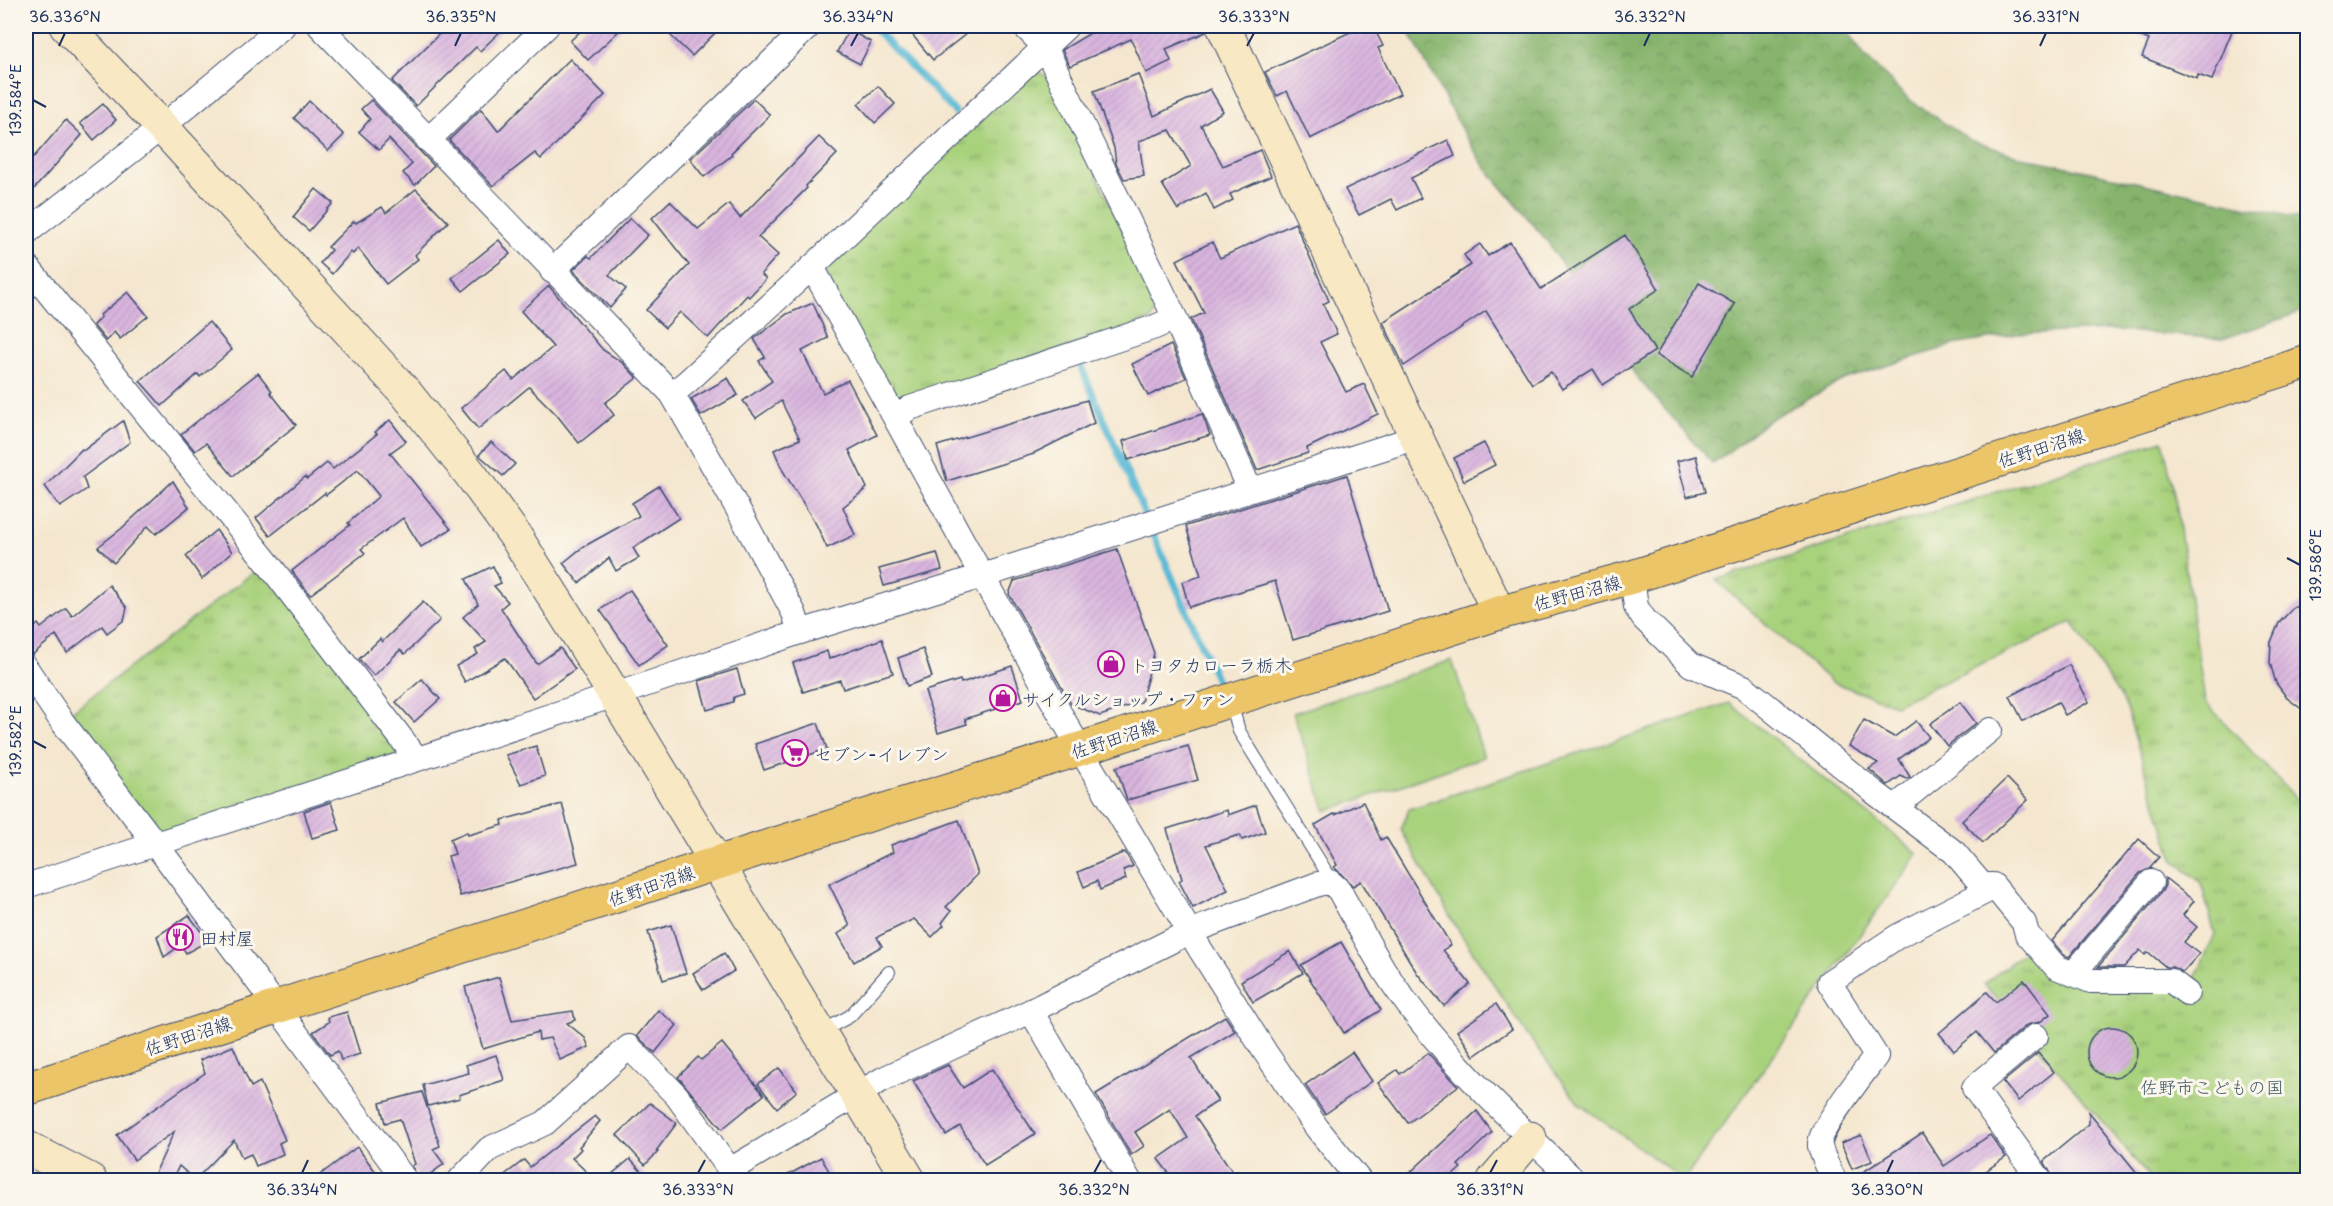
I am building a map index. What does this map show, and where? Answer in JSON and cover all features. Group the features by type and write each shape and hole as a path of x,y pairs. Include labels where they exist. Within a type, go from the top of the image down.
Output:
{"main road":[{"name":"佐野田沼線","path":"26,1089 716,863 1080,749 1500,613 1632,577 2307,362"}],"street":[{"path":"66,26 406,393 471,475 516,537 615,695 909,1180"},
{"path":"26,233 162,127 283,26"},
{"path":"320,26 672,394 783,592 794,613 800,632"},
{"path":"428,140 547,26"},
{"path":"552,271 809,26"},
{"path":"1024,26 1045,47 1174,318 1250,490"},
{"path":"672,394 813,267 1067,26"},
{"path":"1223,26 1500,613"},
{"path":"26,266 267,562 417,759"},
{"path":"813,267 982,576 1080,749 1189,932 1265,1052 1317,1128 1359,1180"},
{"path":"896,417 910,408 1155,327 1174,318"},
{"path":"26,886 615,695 800,632 1398,443 1416,434"},
{"path":"1632,577 1636,607 1644,619 1691,665 1744,687 1954,852 1987,891 1898,936 1829,982 1876,1056 1830,1119 1820,1139 1820,1146 1834,1180"},
{"path":"26,668 61,720 405,1180"},
{"path":"1895,807 1990,730"},
{"path":"460,1180 489,1149 545,1123 629,1047 677,1096 730,1170 884,1080 1031,1011 1189,932 1330,882 1339,890 1384,971 1429,1031 1467,1076 1574,1180"},
{"path":"2073,974 2151,882"},
{"path":"1981,885 1993,885 2024,923 2027,934 2056,967 2091,981 2170,981 2187,993"},
{"path":"1031,1011 1129,1180"},
{"path":"2036,1036 1974,1088 2040,1180"},
{"path":"1494,1180 1530,1138"},
{"path":"26,1147 90,1180"}],"lane":[{"path":"1231,700 1239,731 1324,868 1330,882"},
{"path":"820,1032 849,1016 889,972"}],"green space":[{"path":"1406,26 1843,26 1864,55 1907,98 1970,140 2018,156 2307,220 2307,310 2222,339 2110,330 2018,334 1953,345 1845,379 1770,419 1713,464 1636,376 1547,241 1484,166"},
{"path":"1031,70 1050,77 1158,304 1151,320 908,399 890,391 826,280 828,259"},
{"name":"佐野市こどもの国","path":"2163,440 2177,509 2205,702 2307,810 2307,1180 2152,1180 1984,984 2028,949 2056,975 2190,989 2215,934 2201,883 2173,859 2125,705 2072,622 1895,705 1832,682 1716,580"},
{"path":"267,562 417,759 155,843 61,720"},
{"path":"1452,660 1484,757 1326,811 1293,713"},
{"path":"1729,703 1918,854 1684,1180 1579,1104 1526,1033 1455,925 1401,830 1409,809"}],"building":[{"path":"460,26 506,26 480,51 476,47 416,106 392,81 445,28 451,34"},
{"path":"586,26 624,26 588,60 570,41"},
{"path":"677,26 722,26 692,56 669,34"},
{"path":"905,26 976,26 933,60"},
{"path":"1089,26 1204,26 1206,32 1166,49 1171,61 1146,73 1131,39 1070,66 1062,50 1092,32"},
{"path":"1363,26 1373,26 1383,46 1378,48 1400,94 1310,139 1287,91 1277,96 1265,72"},
{"path":"2116,26 2234,26 2212,80 2198,75 2197,79 2142,57 2149,40"},
{"path":"849,30 871,42 860,64 837,52"},
{"path":"570,59 605,95 541,159 535,153 493,186 449,140 481,109 498,131"},
{"path":"1138,74 1154,116 1210,89 1223,111 1201,125 1223,166 1260,150 1271,176 1230,194 1233,200 1214,210 1206,193 1178,210 1162,184 1191,166 1170,130 1139,141 1144,176 1124,179 1116,163 1114,148 1094,91"},
{"path":"878,86 895,104 875,123 858,104"},
{"path":"754,99 770,115 731,153 732,155 704,177 690,159"},
{"path":"371,100 434,166 415,185 403,173 412,164 389,139 379,150 359,132 370,119 361,109"},
{"path":"309,101 344,135 328,151 294,118"},
{"path":"103,104 116,120 94,140 80,123"},
{"path":"66,120 82,135 26,198 26,166"},
{"path":"819,137 837,154 758,237 778,255 761,274 766,279 749,297 747,295 708,338 680,312 665,328 646,310 689,265 652,218 670,201 698,229 729,204 740,218"},
{"path":"1448,140 1455,156 1411,178 1421,198 1397,210 1391,199 1359,215 1345,189"},
{"path":"316,189 333,203 309,231 293,217"},
{"path":"416,189 448,222 415,255 418,259 386,284 358,248 353,254 351,252 332,274 320,263 331,250 328,247 354,221 356,223 382,207 386,213"},
{"path":"630,218 648,235 609,275 626,289 610,308 573,270 588,256 591,258"},
{"path":"1295,223 1329,301 1323,304 1337,334 1320,342 1346,392 1364,384 1378,414 1307,448 1308,453 1257,470 1191,319 1204,313 1177,260 1212,242 1220,258"},
{"path":"1625,235 1659,289 1629,309 1655,351 1603,385 1593,369 1562,389 1551,372 1532,384 1486,311 1404,366 1383,322 1471,265 1464,255 1480,244 1488,256 1510,242 1541,289"},
{"path":"499,240 510,254 463,291 452,278"},
{"path":"1699,283 1735,304 1692,377 1656,355"},
{"path":"549,286 603,350 623,363 637,378 605,403 614,415 579,443 556,414 529,387 478,429 461,408 506,371 513,380 553,347 521,311"},
{"path":"128,292 148,316 120,339 114,332 106,341 93,325 101,317 100,315"},
{"path":"813,303 828,338 802,351 823,393 848,380 877,435 849,450 867,488 843,507 855,535 827,548 816,524 783,471 774,450 800,439 781,401 756,418 743,401 772,381 759,361 765,357 754,339 787,314"},
{"path":"209,322 232,350 200,377 198,374 162,406 140,381"},
{"path":"1171,345 1186,378 1148,396 1132,364"},
{"path":"258,373 296,425 233,476 206,443 195,451 181,434"},
{"path":"728,378 738,395 701,416 691,399"},
{"path":"1087,400 1094,423 1034,454 947,481 937,446"},
{"path":"1202,414 1210,435 1128,460 1123,441"},
{"path":"390,420 406,441 390,453 451,529 421,547 403,518 361,549 365,553 310,595 292,571 350,525 348,523 379,496 358,470 270,536 256,518 305,477 307,479 327,463 333,469 377,434 375,432"},
{"path":"123,421 130,442 83,477 87,489 60,507 45,486 82,449 84,450"},
{"path":"491,442 515,464 503,476 479,455"},
{"path":"1484,443 1495,465 1464,481 1454,458"},
{"path":"1696,456 1705,492 1687,497 1677,461"},
{"path":"1347,475 1388,611 1293,640 1275,581 1189,607 1182,582 1201,576 1186,526"},
{"path":"173,481 189,507 156,534 148,526 114,563 98,547"},
{"path":"659,486 679,518 633,548 639,558 616,571 609,558 579,583 563,563 583,547 639,516 632,503"},
{"path":"216,530 232,552 202,579 186,556"},
{"path":"1117,549 1154,653 1141,702 1100,716 1071,704 1009,594 1014,581"},
{"path":"937,553 942,570 884,586 879,569"},
{"path":"493,566 501,583 494,586 508,602 501,608 537,664 560,648 575,669 533,698 505,658 465,682 456,666 478,654 475,649 486,642 463,617 478,604 466,579"},
{"path":"109,585 127,608 124,620 107,633 102,626 67,653 56,635 32,655 26,644 26,635 38,624 41,628 66,608 72,616"},
{"path":"630,590 668,645 639,665 600,610"},
{"path":"2307,601 2307,713 2287,698 2276,683 2270,663 2271,642 2279,623 2293,608"},
{"path":"423,602 440,620 405,654 400,650 374,676 359,659 380,639 382,642"},
{"path":"882,639 893,673 843,689 840,680 803,692 793,663 827,651 829,659"},
{"path":"923,649 932,677 907,686 898,658"},
{"path":"2069,665 2089,702 2065,715 2058,702 2023,721 2010,696"},
{"path":"1012,666 1023,700 965,719 967,724 938,733 925,691 960,680 961,683"},
{"path":"737,669 744,694 734,697 733,702 707,710 699,681"},
{"path":"422,679 440,699 414,722 396,702"},
{"path":"1960,702 1976,723 1947,746 1930,724"},
{"path":"1864,720 1894,737 1916,721 1929,737 1899,759 1910,777 1906,779 1901,776 1888,785 1869,769 1878,763 1849,746"},
{"path":"818,723 827,749 764,770 755,744"},
{"path":"536,746 545,776 521,784 506,755"},
{"path":"1188,746 1198,780 1127,800 1116,767"},
{"path":"2007,778 2028,800 1983,843 1962,821"},
{"path":"331,802 340,830 312,838 304,811"},
{"path":"1363,802 1381,840 1386,837 1451,945 1443,950 1470,984 1444,1006 1417,973 1361,881 1353,886 1334,867 1337,865 1315,825"},
{"path":"562,804 578,863 460,896 448,856 455,854 450,839 467,832 468,835 503,825 502,820"},
{"path":"1256,805 1265,832 1242,840 1240,835 1206,845 1228,890 1193,908 1179,881 1182,879 1167,829 1227,810 1228,815"},
{"path":"959,820 978,874 946,907 951,911 942,923 944,925 932,937 914,919 877,937 882,946 854,962 838,934 850,926 829,884 893,852 891,845"},
{"path":"2139,839 2159,857 2150,867 2152,868 2140,873 2069,957 2064,955 2052,941"},
{"path":"1125,852 1133,866 1123,870 1126,879 1100,890 1097,881 1084,887 1078,872"},
{"path":"2165,878 2194,901 2183,915 2197,927 2184,942 2199,954 2183,972 2166,967 2148,952 2145,955 2140,950 2124,967 2098,967 2162,891"},
{"path":"189,915 208,941 186,953 181,945 164,957 157,936"},
{"path":"671,925 686,973 663,980 648,932"},
{"path":"1341,942 1381,1010 1344,1033 1301,965"},
{"path":"1290,951 1303,973 1253,1002 1241,981"},
{"path":"724,953 734,971 703,990 693,973"},
{"path":"499,977 512,1020 573,1011 575,1020 567,1023 585,1038 589,1047 560,1060 550,1038 539,1040 538,1032 483,1049 465,987"},
{"path":"2024,980 2050,1014 2040,1022 2027,1025 1994,1053 1977,1032 1954,1051 1939,1033 1987,992 1996,1002"},
{"path":"1496,1004 1512,1029 1474,1056 1457,1031"},
{"path":"658,1010 677,1025 655,1053 637,1036"},
{"path":"347,1012 360,1054 341,1060 338,1051 330,1055 313,1032 329,1022 328,1017"},
{"path":"1225,1016 1235,1031 1191,1058 1218,1101 1195,1116 1238,1180 1174,1180 1158,1159 1188,1138 1170,1109 1135,1132 1144,1146 1131,1155 1096,1094"},
{"path":"2107,1027 2117,1027 2130,1034 2137,1047 2137,1057 2130,1070 2117,1077 2107,1077 2098,1073 2091,1066 2087,1057 2087,1047 2091,1038 2098,1031"},
{"path":"722,1043 764,1095 722,1129 678,1077 698,1057 701,1060"},
{"path":"233,1046 251,1087 260,1082 285,1140 279,1143 283,1154 256,1166 251,1154 242,1158 234,1140 195,1180 179,1166 172,1180 152,1180 174,1132 134,1160 117,1135 205,1073 200,1060"},
{"path":"1352,1052 1372,1081 1325,1114 1305,1085"},
{"path":"1428,1053 1458,1086 1408,1123 1378,1083 1397,1070 1400,1074"},
{"path":"2038,1053 2054,1072 2018,1101 2003,1082"},
{"path":"496,1055 504,1080 459,1095 460,1098 428,1106 423,1085 469,1073 466,1065"},
{"path":"948,1065 963,1088 992,1069 1035,1134 985,1165 960,1126 946,1135 913,1081"},
{"path":"779,1068 797,1091 777,1108 758,1084"},
{"path":"422,1092 440,1146 433,1149 444,1164 419,1180 412,1166 415,1164 400,1119 385,1123 380,1103"},
{"path":"650,1103 677,1123 656,1151 658,1152 645,1165 617,1135"},
{"path":"1477,1111 1492,1132 1458,1165 1461,1168 1447,1180 1402,1180"},
{"path":"2089,1112 2143,1180 2054,1179 2044,1161 2089,1124"},
{"path":"595,1116 600,1121 572,1158 595,1180 498,1180 524,1160 530,1167"},
{"path":"1922,1133 1944,1166 1990,1135 2006,1157 1972,1180 1851,1180"},
{"path":"1861,1135 1872,1161 1852,1169 1841,1143"},
{"path":"357,1147 382,1180 313,1180"},
{"path":"821,1157 834,1180 779,1180"},
{"path":"630,1159 649,1180 605,1180"}],"waterway":[{"path":"872,26 955,112"},
{"path":"1081,367 1217,681"}],"place":[{"name":"トヨタカローラ栃木","path":"1111,664"},
{"name":"サイクルショップ・ファン","path":"1003,698"},
{"name":"セブン-イレブン","path":"795,753"},
{"name":"田村屋","path":"180,937"}]}
